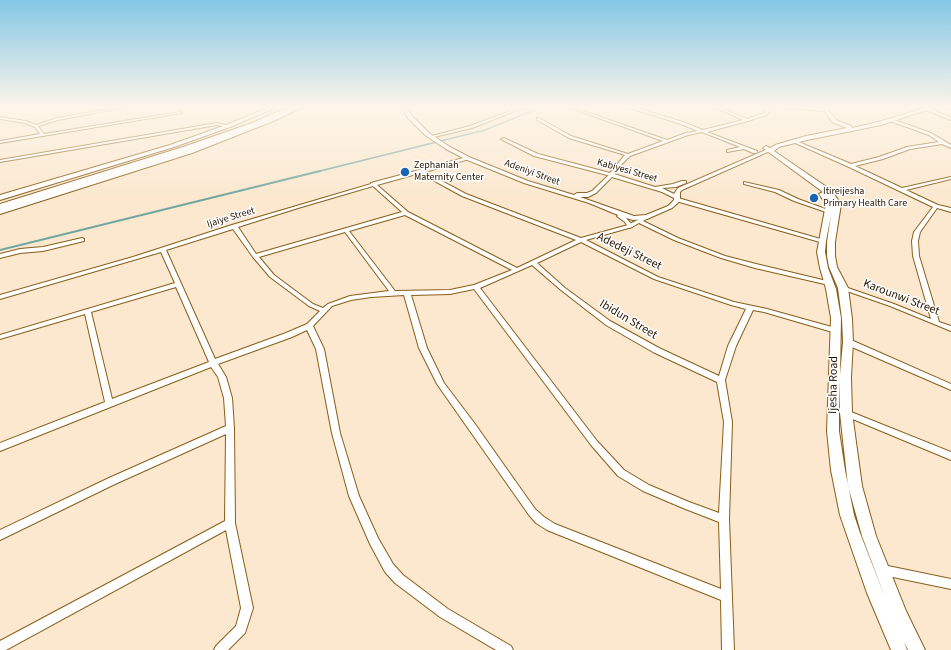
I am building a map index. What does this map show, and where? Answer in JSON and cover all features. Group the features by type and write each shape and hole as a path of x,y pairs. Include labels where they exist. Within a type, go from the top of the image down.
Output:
{"highway":[{"path":"0,203 186,145 206,137"},
{"path":"0,207 186,149 218,137"}],"main road":[{"path":"0,198 196,137"},
{"path":"0,212 190,152 228,137"},
{"path":"763,150 798,137"},
{"path":"763,150 810,137"},
{"name":"Ijesha Road","path":"763,150 831,195 837,204 831,242 831,256 833,267 843,288 848,342 845,378 846,413 855,486 869,536 900,616 917,650"},
{"name":"Ijesha Road","path":"807,178 827,197 830,204 822,241 822,260 829,283 836,318 833,431 842,491 853,533 875,593 899,650"},
{"path":"853,533 869,536"}],"street":[{"path":"0,142 29,137"},
{"path":"0,161 139,137"},
{"name":"Adeniyi Street","path":"434,137 467,158 526,182 633,218 647,217"},
{"path":"571,137 628,154"},
{"path":"656,137 666,141"},
{"path":"601,207 592,196 594,192 612,175 620,162 628,154 677,137"},
{"path":"716,137 744,148 763,150"},
{"path":"936,137 951,147"},
{"name":"Kabiyesi Street","path":"503,139 536,155 612,175 664,191 678,199"},
{"path":"793,141 851,166 936,206 950,209"},
{"path":"851,166 881,158 909,148 944,142"},
{"name":"Adeniyi Street","path":"449,147 511,174 558,190 582,196 594,192"},
{"path":"729,151 744,148"},
{"path":"647,186 674,186 763,150"},
{"path":"0,447 109,403 289,335 309,326 330,305 350,298 393,292 450,292 476,286 533,263 581,240 630,226 676,203 678,199 677,192 680,188 763,150"},
{"name":"Ijaiye Street","path":"0,298 373,184 467,158"},
{"name":"Adedeji Street","path":"420,171 464,195 581,240 656,278 713,298 750,308 765,310 836,331"},
{"path":"900,190 951,178"},
{"path":"746,182 828,211"},
{"path":"373,184 406,213 517,270"},
{"path":"678,199 822,241"},
{"path":"936,206 917,232 915,241 916,256 936,322"},
{"path":"611,210 623,217 630,226"},
{"path":"255,256 406,213"},
{"path":"639,221 676,239 723,257 829,283"},
{"path":"234,226 255,256 272,276 311,305 325,311"},
{"path":"346,230 393,292"},
{"path":"0,256 20,251 43,249 82,240"},
{"path":"163,249 213,363 222,377 228,398 230,428 230,523 247,608 241,629 220,650"},
{"name":"Ibidun Street","path":"533,263 568,294 608,323 656,350 722,380"},
{"path":"0,337 179,284"},
{"path":"476,286 594,443 621,473 646,488 724,519"},
{"name":"Karounwi Street","path":"843,288 936,322 951,329"},
{"path":"407,293 423,348 441,384 532,512 540,520 551,527 727,597"},
{"path":"728,650 724,519 728,422 722,380 732,346 750,308"},
{"path":"88,312 109,403"},
{"path":"309,326 320,348 336,433 354,496 374,541 389,568 399,579 444,613 506,650"},
{"path":"848,342 951,387"},
{"path":"846,413 951,456"},
{"path":"0,535 112,481 230,428"},
{"path":"0,647 230,523"},
{"path":"883,570 951,584"}],"waterway":[{"path":"316,172 455,137"},
{"path":"0,250 320,171"}],"place":[{"name":"Zephaniah Maternity Center","path":"405,172"},
{"name":"Itireijesha Primary Health Care","path":"814,198"}]}
